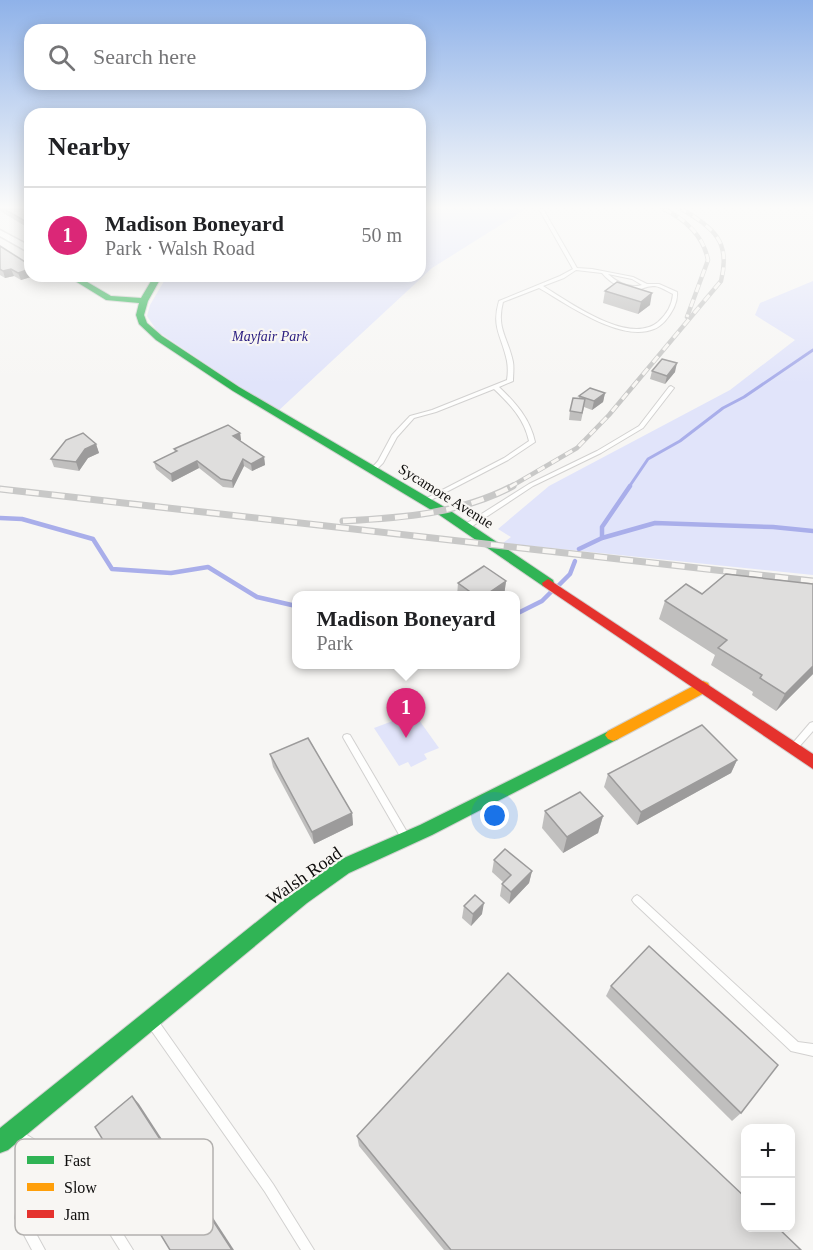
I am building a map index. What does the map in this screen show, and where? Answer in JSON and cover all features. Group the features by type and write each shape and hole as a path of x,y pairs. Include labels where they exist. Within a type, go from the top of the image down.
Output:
{"street":[{"path":"81,282 109,298 144,301 155,282"},
{"name":"Sycamore Avenue","path":"144,301 140,315 143,324 159,338 236,389 426,501 813,762"},
{"name":"Walsh Road","path":"0,1142 301,897 335,873 618,733 703,687"}],"lane":[{"path":"373,470 381,462 394,435 412,417 510,381 510,362 498,330 497,314 501,301 575,269 633,278 646,285 657,285 675,293 675,303 659,326 648,332 625,329 596,320 540,286"},
{"path":"604,273 608,278 631,289 643,288 646,285"},
{"path":"426,501 506,459 532,442 530,428 518,408 495,387"},
{"path":"466,527 531,485 599,452 641,427 671,388"},
{"path":"794,748 813,725"},
{"path":"347,737 406,838"},
{"path":"638,900 795,1047 813,1050"},
{"path":"151,1019 269,1188 308,1250"},
{"path":"12,1132 23,1139"},
{"path":"31,1235 39,1250"},
{"path":"118,1235 127,1250"}],"green space":[{"path":"813,281 813,575 503,543 511,537 498,529 549,486 730,390 795,340 755,315 760,303"},
{"name":"Mayfair Park","path":"163,282 417,282 277,412 157,331 147,316 150,305"},
{"path":"414,713 439,748 424,754 427,759 411,767 408,762 399,766 374,728"}],"building":[{"path":"24,267 24,271 18,273 11,269 3,271 0,269"},
{"path":"617,282 652,293 641,302 605,291"},
{"path":"662,359 677,363 667,376 652,371"},
{"path":"590,388 605,393 594,401 579,396"},
{"path":"573,398 585,399 582,413 570,411"},
{"path":"228,425 240,433 233,436 264,457 251,464 243,459 232,481 221,479 197,461 171,474 154,462 177,451 174,449"},
{"path":"83,433 96,444 85,449 76,462 51,459 66,440"},
{"path":"484,566 506,581 491,591 469,591 458,583"},
{"path":"726,574 813,584 813,666 785,694 760,678 762,675 718,648 727,640 665,601 686,584 702,594"},
{"path":"702,725 737,760 641,812 608,774"},
{"path":"308,738 352,813 312,832 270,754"},
{"path":"580,792 603,816 567,837 545,811"},
{"path":"505,849 532,871 511,892 502,884 511,875 494,860"},
{"path":"475,895 484,903 473,914 464,906"},
{"path":"649,946 778,1065 741,1113 611,986"},
{"path":"508,973 741,1193 741,1232 782,1232 801,1250 451,1250 357,1136"},
{"path":"132,1096 160,1139 102,1139 95,1127"},
{"path":"213,1221 232,1250 170,1250 161,1235 213,1235"}],"waterway":[{"path":"629,487 648,459 680,441 723,408 744,397 813,350"},
{"path":"602,538 602,527 630,486"},
{"path":"0,518 22,519 93,539 112,569 171,573 208,567 257,597 292,605"},
{"path":"602,538 655,523 773,527 813,531"},
{"path":"579,549 602,538"},
{"path":"558,586 570,574 575,561"},
{"path":"520,612 542,601 552,591"}],"railway":[{"path":"687,317 705,267"},
{"path":"510,487 577,448 609,415 721,281 724,267"},
{"path":"343,521 408,516 451,509 513,486"},
{"path":"0,489 813,581"}],"traffic: fast":[{"path":"81,282 109,298 144,301"},
{"path":"155,282 144,301 140,315 143,324 159,338 236,389 442,511 548,583"},
{"path":"0,1142 301,897 343,867 426,830 613,735"}],"traffic: slow":[{"path":"613,735 703,687"}],"traffic: jam":[{"path":"548,583 813,762"}],"place":[{"name":"Madison Boneyard","path":"406,738"}]}
